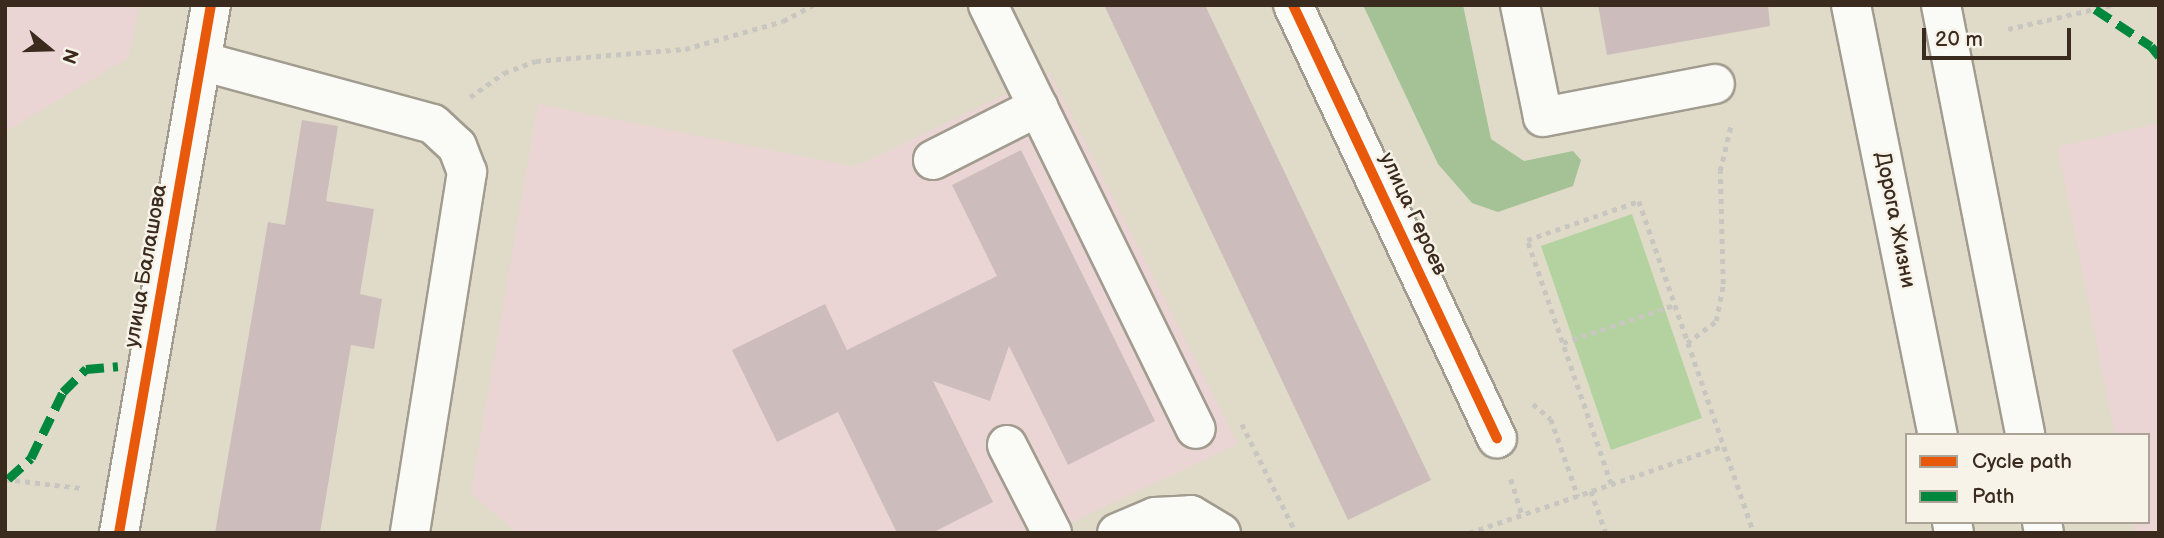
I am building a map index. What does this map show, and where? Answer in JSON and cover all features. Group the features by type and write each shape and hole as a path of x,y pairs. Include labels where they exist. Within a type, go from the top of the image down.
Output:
{"street":[{"name":"улица Балашова","path":"118,533 211,5"},
{"path":"988,5 1196,429"},
{"name":"улица Героев","path":"1293,5 1497,438"},
{"path":"1520,5 1543,117 1715,84"},
{"name":"Дорога Жизни","path":"1851,5 1938,433"},
{"path":"1941,5 2025,433"},
{"path":"201,61 433,124 457,146 467,172 410,533"},
{"path":"933,160 1038,107"},
{"path":"1007,445 1052,533"},
{"path":"1117,533 1155,517 1191,515 1222,533"}],"path":[{"path":"433,124 504,73 536,61 685,50 783,21 813,5"},
{"path":"2008,29 2112,5"},
{"path":"1687,343 1716,321 1723,284 1720,171 1731,123"},
{"path":"1611,484 1527,240 1639,201 1754,533"},
{"path":"1563,344 1674,305"},
{"path":"1551,419 1578,496"},
{"path":"1469,533 1723,446"},
{"path":"5,479 84,488 90,492"},
{"path":"1591,491 1606,533"}],"shaded area":[{"path":"5,5 139,5 129,57 5,132"},
{"path":"1050,73 1238,444 1049,533 517,533 471,493 538,104 855,167"},
{"path":"2159,123 2159,533 2135,533 2133,524 2150,524 2150,433 2115,433 2058,147"}],"green space":[{"path":"1363,5 1463,5 1491,139 1524,161 1573,151 1581,160 1573,186 1498,212 1472,203 1438,164"},
{"path":"1632,214 1702,418 1611,450 1541,246"}],"building":[{"path":"1104,5 1205,5 1431,480 1348,520"},
{"path":"1598,5 1768,5 1770,26 1607,55"},
{"path":"302,120 338,126 326,201 374,209 360,294 382,299 374,349 351,345 320,533 215,533 268,222 285,225"},
{"path":"1021,150 1155,421 1068,465 1009,346 990,401 933,381 993,502 932,533 897,533 838,412 777,442 732,350 825,304 847,350 997,276 952,185"}],"marked path":[{"path":"2095,9 2151,46 2159,56"},
{"path":"8,479 31,458 63,392 86,369 118,366"}],"cycle path":[{"path":"119,533 211,5"},
{"path":"1293,5 1497,438"}]}
